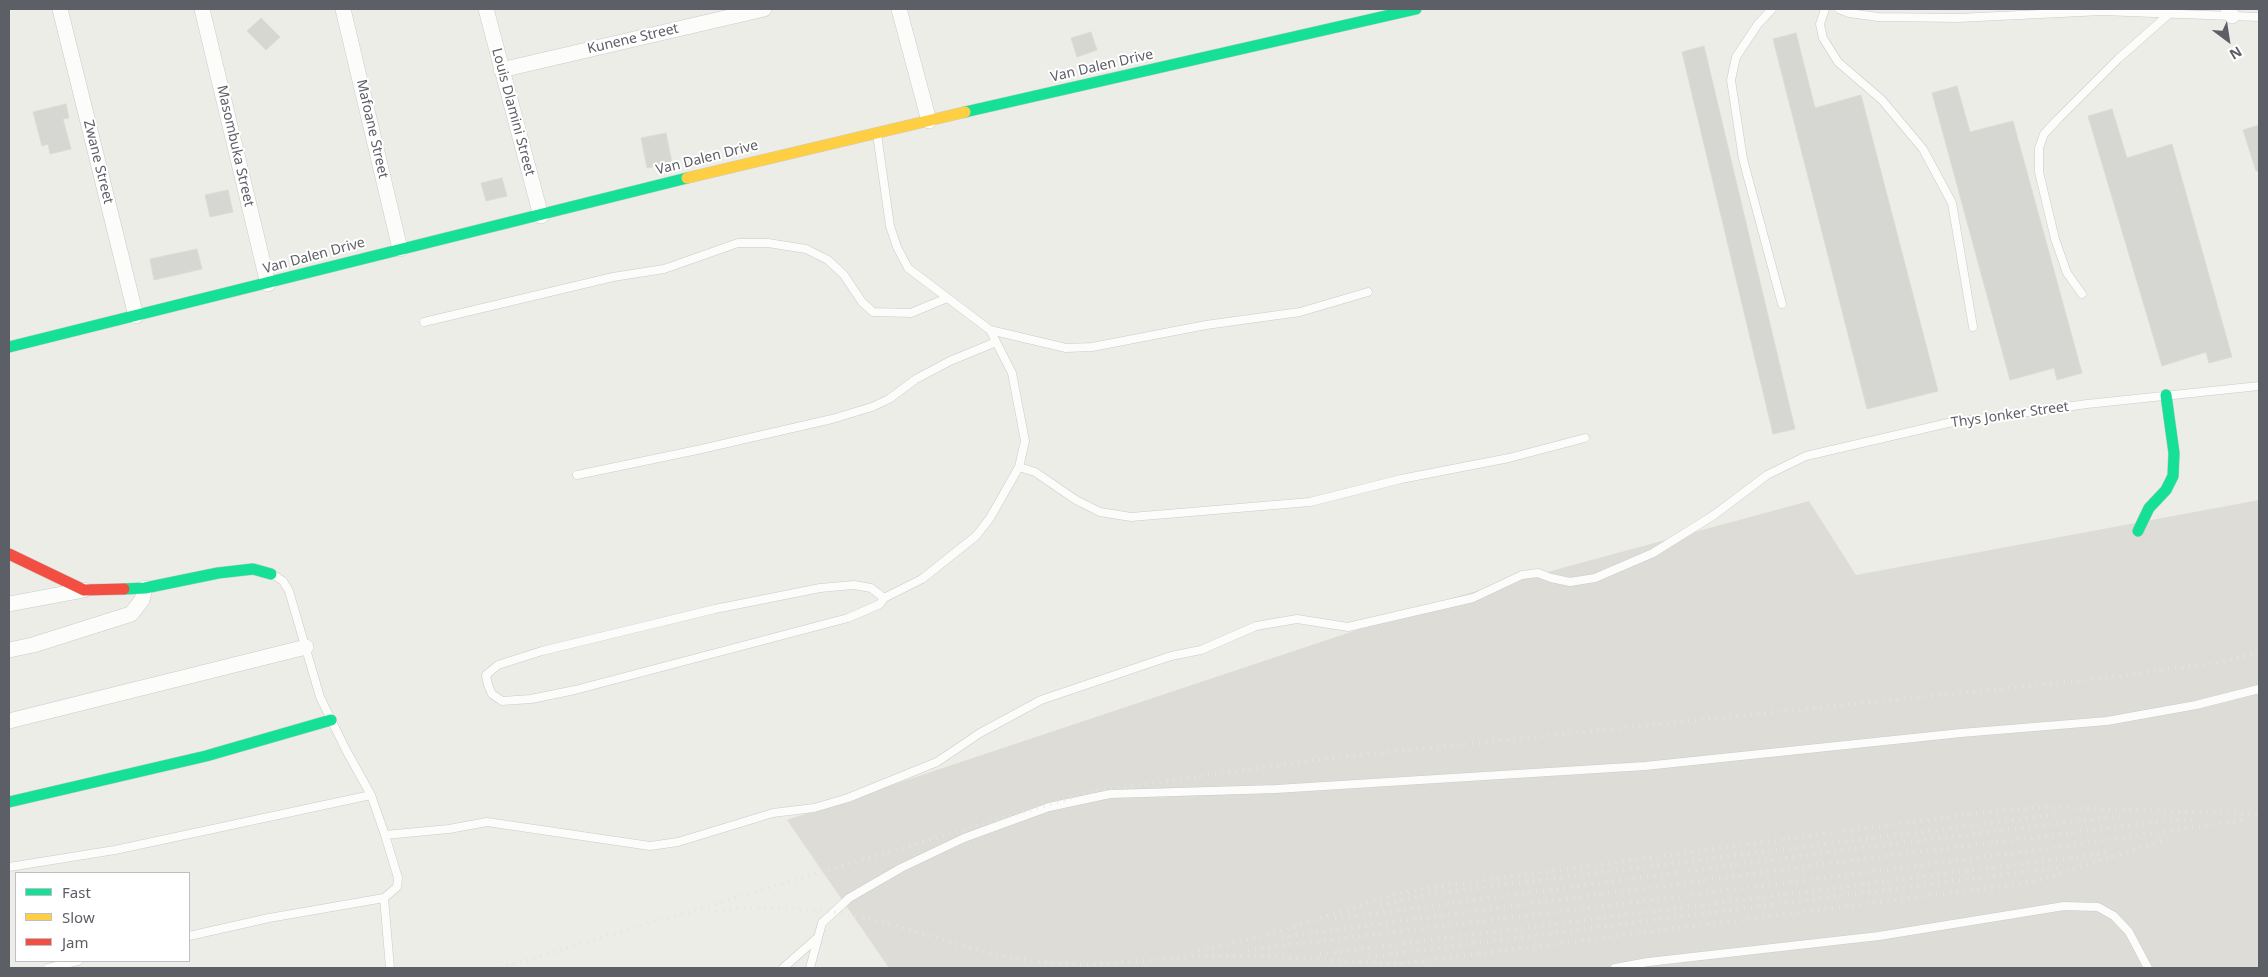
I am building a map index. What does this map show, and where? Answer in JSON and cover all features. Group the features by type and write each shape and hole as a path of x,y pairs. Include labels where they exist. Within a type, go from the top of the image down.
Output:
{"street":[{"name":"Zwane Street","path":"60,9 136,316"},
{"name":"Masombuka Street","path":"202,9 268,284"},
{"name":"Mafoane Street","path":"344,9 400,249"},
{"name":"Louis Dlamini Street","path":"486,9 541,216"},
{"name":"Kunene Street","path":"501,70 764,9"},
{"path":"899,9 929,121"},
{"name":"Van Dalen Drive","path":"9,347 877,132 1416,9"},
{"path":"2138,531 2149,508 2166,490 2173,476 2174,453 2166,395"},
{"path":"9,554 84,590"},
{"path":"9,604 84,590 145,588 218,573 253,569 271,574"},
{"path":"9,650 33,645 131,614 142,600 145,588"},
{"path":"9,721 306,647"},
{"path":"9,802 206,756 331,720"}],"lane":[{"path":"1772,9 1758,24 1736,57 1731,80 1743,159 1782,304"},
{"path":"1825,9 1820,24 1823,38 1838,62 1882,100 1923,149 1952,203 1973,327"},
{"path":"1839,9 1849,13 1878,17 1958,18 2102,11 2169,14 2230,12 2259,17"},
{"path":"2082,294 2067,273 2055,239 2039,172 2038,148 2044,134 2059,118 2118,59 2169,14"},
{"path":"877,132 890,226 897,248 908,268 990,330 1066,348 1092,347 1206,325 1300,312 1368,292"},
{"path":"424,322 613,277 664,269 738,243 768,243 806,249 828,260 844,275 862,302 873,312 911,313 947,298"},
{"path":"884,598 872,588 854,585 820,588 715,609 542,651 498,665 486,675 488,685 492,694 502,701 531,699 575,690 848,618 880,604 884,598 922,579 976,536 990,518 1019,467 1025,441 1012,373 990,330"},
{"path":"577,474 706,448 832,419 872,407 889,400 916,379 950,361 996,342"},
{"name":"Thys Jonker Street","path":"386,835 449,829 487,822 501,822 650,846 678,842 716,832 773,813 814,808 848,798 937,762 980,734 1041,700 1144,665 1201,650 1256,626 1297,619 1348,628 1473,598 1522,575 1538,573 1570,582 1595,578 1653,554 1714,515 1767,475 1806,456 1948,423 2166,395 2259,386"},
{"path":"1019,467 1035,472 1076,500 1100,512 1131,517 1310,502 1401,479 1509,458 1585,438"},
{"path":"190,936 270,918 384,898 397,887 398,878 386,835 371,795 320,697 289,592 283,581 271,574"},
{"path":"810,968 822,923 849,898 901,868 964,838 1040,810 1110,794 1276,789 1645,766 2107,720 2196,706 2259,689"},
{"path":"9,867 115,850 371,795"},
{"path":"384,898 390,968"},
{"path":"1614,968 1648,962 1879,936 2064,906 2098,907 2114,916 2129,932 2148,968"},
{"path":"783,968 818,937"},
{"path":"48,968 74,962"}],"shaded area":[{"path":"2259,500 2259,968 889,968 787,820 1459,596 1809,501 1856,575"}],"building":[{"path":"261,18 280,37 266,50 247,31"},
{"path":"1091,32 1097,50 1077,57 1071,38"},
{"path":"1796,33 1815,108 1861,95 1938,391 1867,409 1773,39"},
{"path":"1704,46 1795,429 1773,434 1682,52"},
{"path":"1957,86 1970,132 2013,121 2082,373 2057,380 2054,368 2010,380 1932,93"},
{"path":"66,104 69,118 63,119 71,149 50,154 48,144 42,146 33,112"},
{"path":"2112,109 2127,158 2172,144 2232,357 2209,363 2206,352 2162,366 2088,116"},
{"path":"2259,125 2259,171 2256,171 2243,130"},
{"path":"666,133 672,163 647,168 641,138"},
{"path":"502,178 507,196 486,201 481,183"},
{"path":"228,190 233,212 210,217 205,195"},
{"path":"197,249 202,269 154,280 150,259"}],"railway":[{"path":"500,968 1093,791 1331,758 2095,679 2222,662 2259,652"},
{"path":"1199,951 1276,933 1388,896 1427,888 1985,812 2042,807 2259,814"},
{"path":"1381,905 1432,894 2060,814"},
{"path":"1335,919 1837,851 2120,816"},
{"path":"1282,937 1847,861 2155,822 2194,819"},
{"path":"1248,950 2016,853 2244,820"},
{"path":"709,912 748,907 821,910 871,919 1000,956 1053,963 1088,965 1201,956 1264,956 1399,964 2012,885 2043,879 2167,839"},
{"path":"1320,954 2106,853"},
{"path":"1369,957 2063,867"}],"traffic: fast":[{"path":"965,112 1416,9"},
{"path":"9,347 687,178"},
{"path":"2138,531 2149,508 2166,490 2173,476 2174,453 2166,395"},
{"path":"124,589 145,588 218,573 253,569 271,574"},
{"path":"9,802 206,756 331,720"}],"traffic: slow":[{"path":"687,178 965,112"}],"traffic: jam":[{"path":"9,554 84,590 124,589"}]}
